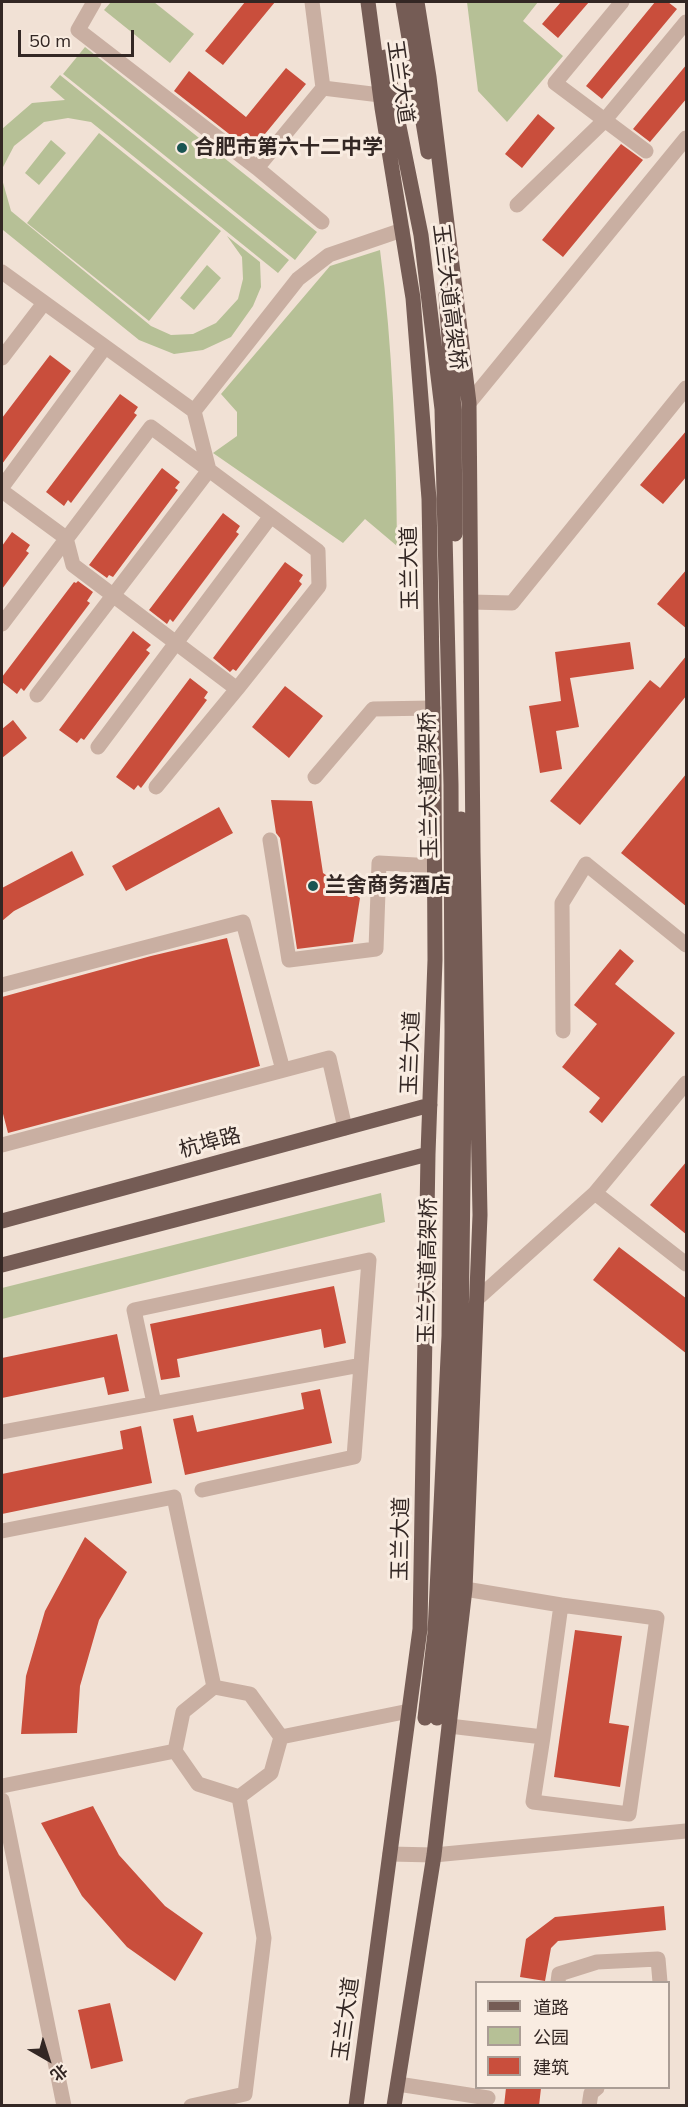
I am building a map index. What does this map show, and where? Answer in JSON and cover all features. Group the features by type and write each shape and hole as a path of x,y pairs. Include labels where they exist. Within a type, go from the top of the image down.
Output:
{"main road":[{"name":"玉兰大道","path":"356,2106 420,1629 435,960 429,498 414,298 380,95 368,2"},
{"name":"玉兰大道高架桥","path":"373,2 422,235 442,409 451,797 452,1031 449,1336 435,1633 437,1721"},
{"name":"玉兰大道高架桥","path":"403,2 442,232 454,410 465,1013 464,1106 454,1541 449,1617 437,1721"},
{"name":"玉兰大道","path":"394,2106 434,1855 437,1721 465,1589 480,1215 469,404 429,77 417,2"},
{"name":"杭埠路","path":"2,1221 430,1105"},
{"path":"2,1266 429,1154"}],"street":[{"path":"94,2 78,30 257,168 322,222"},
{"path":"257,168 323,88 312,2"},
{"path":"622,2 555,83 646,151"},
{"path":"517,205 604,121 687,22"},
{"path":"323,88 380,95"},
{"path":"469,404 687,138"},
{"path":"194,411 298,279 328,255 402,230"},
{"path":"2,272 194,411 208,470"},
{"path":"2,358 44,303"},
{"path":"105,347 2,489 66,538 73,566 237,689"},
{"path":"471,602 512,603 687,388"},
{"path":"2,624 151,427 318,551 319,586 156,788"},
{"path":"37,695 208,470"},
{"path":"98,747 271,516"},
{"path":"315,777 373,709 433,708"},
{"path":"270,840 289,960 376,949 379,863 434,866"},
{"path":"563,1031 562,903 586,864 687,945"},
{"path":"2,985 243,922 283,1070"},
{"path":"2,1145 329,1058 345,1128"},
{"path":"477,1299 595,1193 687,1083"},
{"path":"595,1193 687,1264"},
{"path":"154,1403 134,1311 369,1260 354,1457 202,1490"},
{"path":"2,1432 361,1365"},
{"path":"2,1531 174,1497 214,1687"},
{"path":"465,1589 657,1618 629,1815 534,1802 561,1605"},
{"path":"214,1687 250,1694 281,1737 272,1773 239,1797 198,1784 175,1751 183,1712 214,1687"},
{"path":"281,1737 409,1711"},
{"path":"437,1721 543,1737"},
{"path":"2,1786 175,1751"},
{"path":"191,2106 245,2094 264,1938 239,1797"},
{"path":"2,1800 64,2106"},
{"path":"390,1854 434,1855 687,1831"},
{"path":"558,1981 559,1974 597,1962 658,1959 660,1981"},
{"path":"398,2084 488,2097"},
{"path":"589,2106 591,2093 596,2089"}],"green space":[{"path":"111,2 154,2 194,34 170,63 104,10"},
{"path":"467,2 538,2 523,21 563,56 507,122 478,91"},
{"path":"85,47 317,232 295,260 63,74"},
{"path":"60,75 289,260 278,273 91,122 68,118 44,122 14,146 2,169 2,129 32,103 65,100 50,87"},
{"path":"99,133 221,231 149,321 27,223"},
{"path":"51,140 66,153 39,185 25,173"},
{"path":"2,179 11,211 151,326 171,335 193,334 216,323 238,299 243,279 242,257 227,236 260,262 261,287 253,306 231,337 203,350 174,354 139,340 3,230"},
{"path":"380,250 393,398 397,546 365,519 343,543 213,453 237,436 237,412 221,394 330,266"},
{"path":"207,265 221,278 194,310 180,298"},
{"path":"381,1193 385,1222 2,1319 2,1288"}],"building":[{"path":"245,2 275,2 223,65 205,51"},
{"path":"561,2 589,2 558,38 542,24"},
{"path":"655,2 668,2 677,9 602,99 586,86"},
{"path":"687,64 687,98 650,142 633,129"},
{"path":"286,68 306,84 251,151 174,91 189,71 246,117"},
{"path":"538,114 555,128 522,168 505,154"},
{"path":"621,144 643,160 563,257 542,240"},
{"path":"50,355 71,371 2,464 2,418"},
{"path":"120,394 138,407 134,413 137,415 71,503 68,500 64,506 46,492"},
{"path":"687,430 687,476 663,504 640,485"},
{"path":"162,468 180,482 175,488 178,490 113,577 109,575 107,578 89,565"},
{"path":"223,513 240,526 236,532 239,534 173,622 170,619 167,624 149,610"},
{"path":"12,532 30,545 26,551 29,553 2,589 2,546"},
{"path":"285,562 303,575 299,581 302,584 236,671 233,669 230,672 213,658"},
{"path":"687,569 687,629 657,604"},
{"path":"78,581 93,592 87,601 90,603 24,691 21,688 17,694 2,682 2,677 74,582"},
{"path":"133,631 151,645 146,650 150,653 84,740 81,738 77,743 59,730"},
{"path":"630,642 634,669 570,678 579,727 556,731 562,769 540,773 529,706 561,701 555,652"},
{"path":"687,655 687,695 580,825 550,801 650,680 660,688"},
{"path":"190,678 208,692 204,698 207,700 141,788 138,785 134,790 116,777"},
{"path":"285,686 323,716 289,758 252,727"},
{"path":"13,720 27,738 2,758 2,729"},
{"path":"687,773 687,907 621,853"},
{"name":"兰舍商务酒店","path":"271,800 312,801 323,873 360,898 353,942 297,949 280,838 276,833"},
{"path":"219,807 233,833 126,891 112,866"},
{"path":"72,851 84,875 14,911 2,921 2,888"},
{"path":"227,938 260,1066 8,1133 2,1110 2,997 151,956"},
{"path":"620,949 634,961 615,984 675,1033 602,1123 589,1112 600,1098 562,1067 597,1024 574,1005"},
{"path":"687,1161 687,1235 650,1205"},
{"path":"619,1247 687,1299 687,1354 593,1280"},
{"path":"334,1286 346,1343 324,1348 321,1329 177,1359 180,1377 161,1380 150,1324"},
{"path":"117,1334 129,1391 108,1395 104,1377 2,1398 2,1358"},
{"path":"320,1389 332,1443 185,1475 173,1419 193,1415 197,1432 304,1409 301,1393"},
{"path":"141,1426 152,1483 2,1514 2,1474 123,1449 120,1431"},
{"path":"85,1537 127,1572 99,1620 80,1686 77,1733 21,1734 26,1676 45,1611"},
{"path":"575,1630 622,1636 609,1723 629,1726 620,1787 554,1777"},
{"path":"93,1806 119,1855 165,1906 203,1933 175,1981 127,1947 82,1896 41,1823"},
{"path":"664,1906 666,1930 558,1941 551,1948 545,1981 520,1977 526,1939 555,1917"},
{"path":"110,2003 123,2061 91,2069 78,2010"},
{"path":"506,2089 541,2089 539,2106 504,2106"}],"place":[{"name":"合肥市第六十二中学","path":"182,148"},
{"name":"兰舍商务酒店","path":"313,886"}]}
